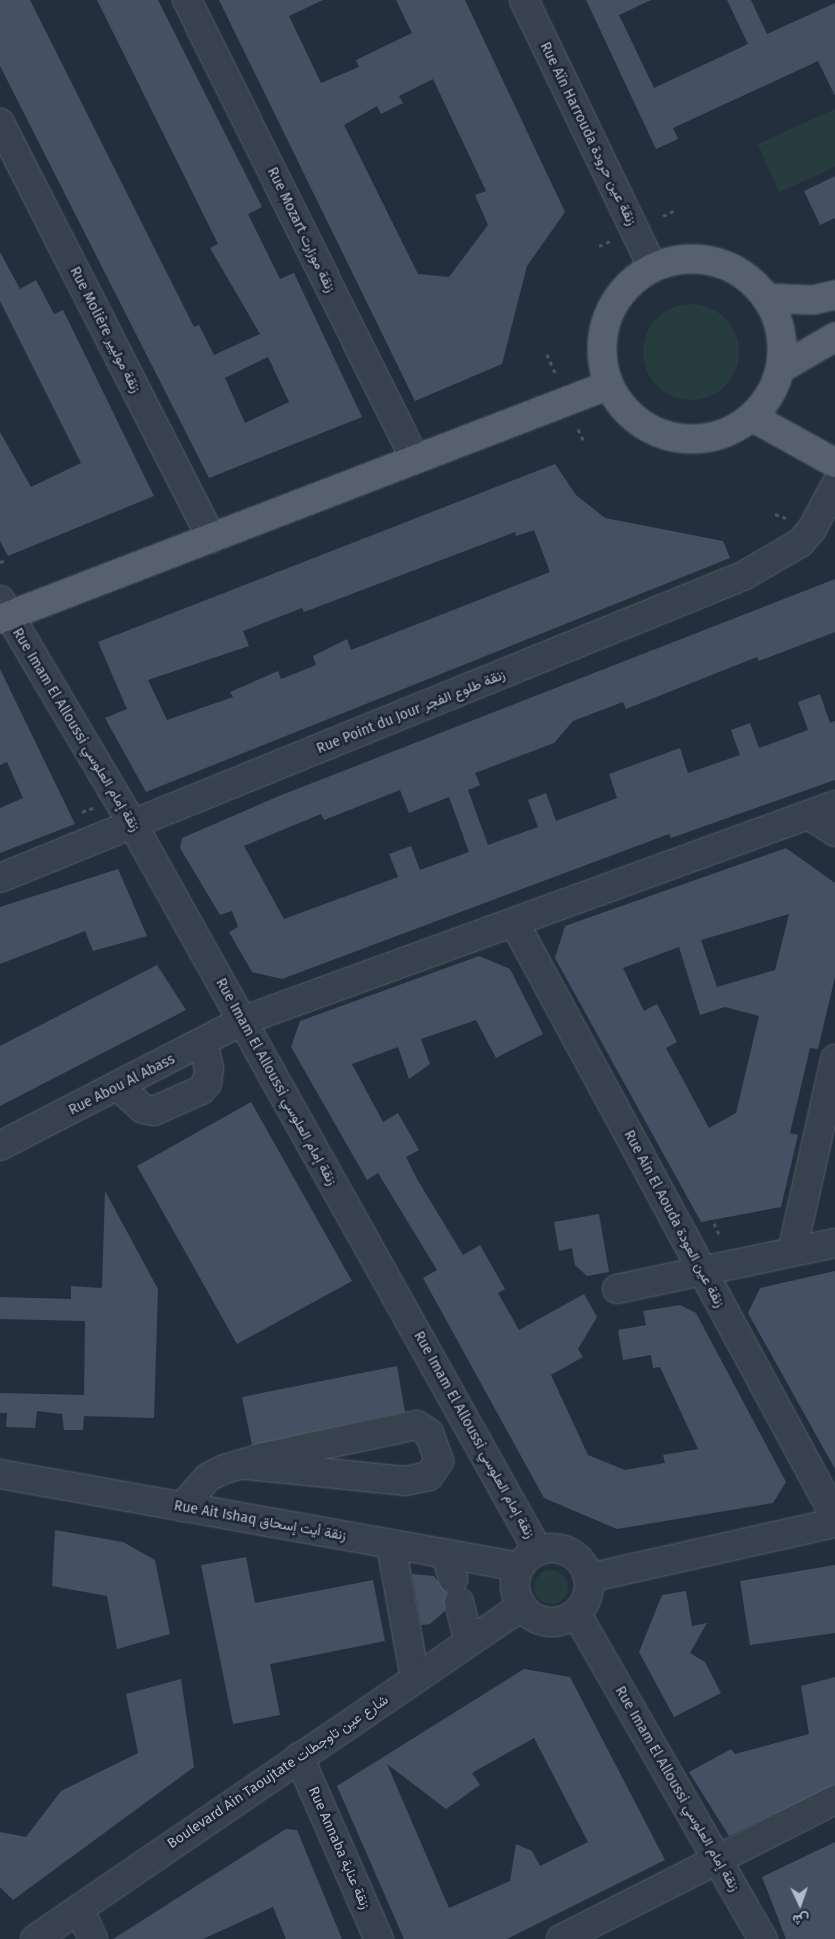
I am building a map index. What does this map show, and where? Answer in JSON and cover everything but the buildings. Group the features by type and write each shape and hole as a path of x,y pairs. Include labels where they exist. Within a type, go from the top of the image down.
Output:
{"main road":[{"path":"683,260 715,263 744,276 766,298 781,335 780,369 767,398 752,416 716,436 668,436 632,416 609,385 602,351 608,315 623,291 653,268 683,260"},
{"path":"766,298 813,300 835,295"},
{"path":"780,369 835,336"},
{"path":"3,612 211,538 609,385"},
{"path":"752,416 835,464"}],"street":[{"name":"Rue Mozart زنقة موزارت","path":"187,0 415,459"},
{"name":"Rue Aïn Harrouda زنقة عين حرودة","path":"524,0 653,268"},
{"name":"Rue Molière زنقة موليير","path":"0,123 211,538"},
{"name":"Rue Point du Jour زنقة طلوع الفجر","path":"0,878 744,576 786,554 802,525 835,486"},
{"name":"Rue Imam El Alloussi زنقة إمام العلوسي","path":"3,612 133,825 242,1021 529,1559"},
{"name":"Rue Abou Al Abass","path":"0,1146 120,1088 242,1021 835,806"},
{"path":"808,815 835,832"},
{"name":"Rue Ain El Aouda زنقة عين العودة","path":"514,922 835,1516"},
{"path":"120,1088 143,1109 154,1110 201,1090 207,1083 209,1068 204,1043"},
{"path":"792,1252 835,1059"},
{"path":"617,1288 835,1243"},
{"path":"182,1507 207,1478 245,1465 417,1426 429,1433 439,1461 429,1476 406,1481 245,1465"},
{"name":"Rue Ait Ishaq زنقة أيت إسحاق","path":"0,1474 391,1545 452,1578 529,1559"},
{"path":"588,1578 835,1523"},
{"path":"391,1545 415,1678"},
{"path":"569,1553 588,1578 587,1597 576,1614 549,1622 532,1616 522,1606 515,1584 529,1559 569,1553"},
{"path":"452,1578 469,1642"},
{"name":"Boulevard Ain Taoujtate شارع عين تاوجطات","path":"35,1939 522,1606"},
{"name":"Rue Imam El Alloussi زنقة إمام العلوسي","path":"576,1614 763,1939"},
{"name":"Rue Annaba زنقة عنابة","path":"299,1757 379,1939"},
{"path":"561,1939 717,1858 835,1800"},
{"path":"79,1909 93,1939"}],"path":[{"path":"663,216 675,210"},
{"path":"599,246 610,241"},
{"path":"547,354 555,373"},
{"path":"578,428 584,442"},
{"path":"775,514 802,525"},
{"path":"82,812 96,807"},
{"path":"714,1223 719,1234"}],"green space":[{"path":"835,109 835,167 779,192 758,144"},
{"path":"691,304 709,308 725,318 735,334 739,352 735,370 725,386 709,396 691,400 673,396 657,386 647,370 643,352 647,334 657,318 673,308"},
{"path":"551,1570 558,1571 563,1575 567,1580 567,1594 563,1599 558,1603 551,1604 544,1603 539,1599 535,1594 534,1587 535,1580 539,1575 544,1571"}]}
